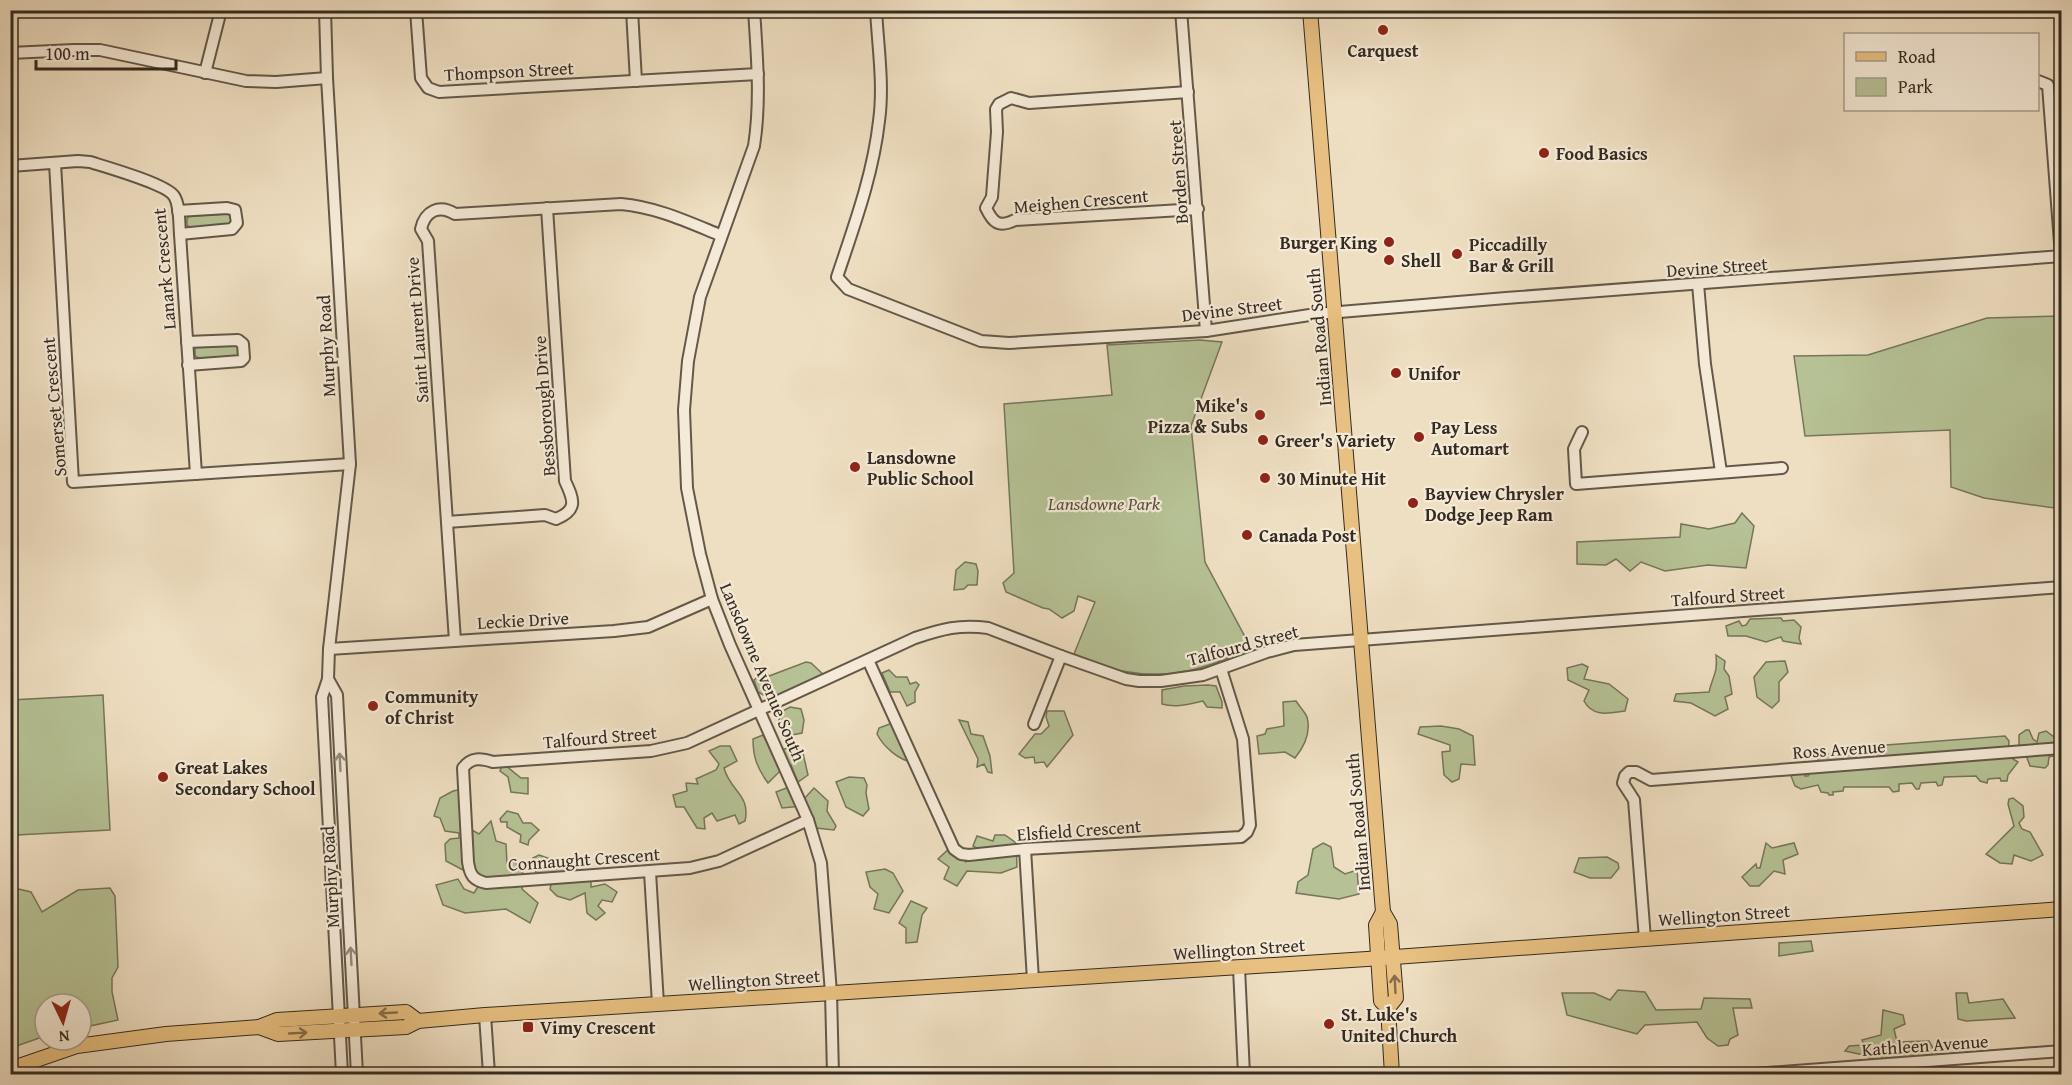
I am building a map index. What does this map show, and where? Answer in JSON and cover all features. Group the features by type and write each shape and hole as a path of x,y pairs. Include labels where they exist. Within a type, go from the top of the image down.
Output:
{"main road":[{"name":"Indian Road South","path":"1310,10 1383,912 1390,924 1393,957 1396,998 1388,1008 1381,1001 1377,958 1376,925 1383,912"},
{"name":"Wellington Street","path":"259,1027 278,1034 406,1027 418,1021 485,1015 1239,968 2061,909"},
{"path":"1388,1008 1392,1074"},
{"name":"Wellington Street","path":"10,1069 77,1046 166,1034 259,1027 277,1020 406,1012 418,1021"}],"street":[{"path":"205,73 221,10"},
{"name":"Murphy Road","path":"325,10 350,464 329,649 328,679 322,697 342,1074"},
{"name":"Thompson Street","path":"416,10 421,78 428,88 439,92 758,74"},
{"path":"632,10 636,81"},
{"name":"Lansdowne Avenue South","path":"754,10 758,121 754,146 699,297 688,361 684,410 687,488 700,554 712,599 808,820 820,863 831,993 833,1074"},
{"name":"Devine Street","path":"876,10 880,121 869,180 837,278 848,289 981,341 1009,344 1206,332 1335,313 2061,256"},
{"name":"Borden Street","path":"1181,10 1206,332"},
{"path":"10,53 100,50 234,80 260,82 327,78"},
{"path":"2039,82 2048,85 2061,256"},
{"name":"Meighen Crescent","path":"1188,92 1029,103 1011,98 999,104 996,109 998,132 992,197 986,208 990,217 997,223 1005,225 1015,220 1198,209"},
{"name":"Lanark Crescent","path":"10,166 90,162 158,185 174,196 180,234 196,474"},
{"name":"Somerset Crescent","path":"55,163 73,482 350,464"},
{"name":"Saint Laurent Drive","path":"455,641 428,241 421,229 423,221 432,210 440,208 455,214 621,204 639,205 720,235"},
{"path":"178,211 232,208 236,210 237,219 235,226 228,230 180,234"},
{"name":"Bessborough Drive","path":"447,522 545,515 556,519 567,514 572,508 572,496 565,481 547,208"},
{"path":"1698,284 1705,364 1721,472"},
{"path":"187,342 238,340 243,344 244,358 241,361 188,365"},
{"path":"1582,432 1574,449 1576,484 1782,468"},
{"name":"Talfourd Street","path":"467,762 477,759 493,762 667,748 687,742 760,710 915,638 945,628 966,625 988,628 1126,679 1161,681 1203,675 1267,652 1294,645 2061,587"},
{"name":"Leckie Drive","path":"329,649 648,627 712,599"},
{"path":"1034,724 1061,656"},
{"name":"Elsfield Crescent","path":"868,660 954,849 961,854 969,855 1025,849 1241,837 1250,825 1243,739 1221,669"},
{"name":"Murphy Road","path":"328,679 337,695 357,1074"},
{"name":"Ross Avenue","path":"1646,939 1634,800 1624,786 1627,773 1632,772 1651,780 2061,748"},
{"name":"Connaught Crescent","path":"467,762 462,776 468,862 470,874 476,880 486,883 690,868 719,861 808,820"},
{"path":"1025,849 1033,980"},
{"path":"650,872 658,1004"},
{"path":"1239,968 1244,1074"},
{"path":"485,1015 489,1074"},
{"name":"Kathleen Avenue","path":"1755,1074 2061,1052"}],"green space":[{"path":"229,214 232,223 229,225 191,228 187,225 189,216"},
{"path":"2061,316 2061,509 1984,498 1951,487 1950,430 1805,436 1794,356 1868,355 1987,318"},
{"name":"Lansdowne Park","path":"1200,340 1222,342 1191,426 1205,562 1251,648 1219,662 1188,671 1157,674 1116,670 1074,654 1095,602 1078,596 1074,611 1062,618 1049,609 1006,592 1003,583 1014,573 1004,404 1112,395 1107,345"},
{"path":"236,344 239,347 237,356 199,358 195,356 195,348 198,347"},
{"path":"1742,513 1754,526 1746,568 1708,565 1665,571 1641,562 1630,571 1616,559 1606,565 1577,564 1577,542 1680,537 1681,524 1709,529 1735,523"},
{"path":"965,562 976,564 977,585 968,585 964,589 954,590 956,570"},
{"path":"1781,618 1783,621 1794,620 1801,627 1799,638 1801,644 1783,641 1781,637 1766,642 1746,636 1728,636 1726,626 1739,621 1742,626 1746,625 1750,619"},
{"path":"1716,655 1725,661 1724,669 1729,676 1732,694 1725,697 1728,709 1715,716 1691,703 1674,701 1676,694 1709,692 1716,670"},
{"path":"1785,661 1788,672 1779,682 1779,701 1772,708 1757,697 1754,677 1766,662"},
{"path":"806,662 811,663 827,678 776,702 758,692 754,680 765,671 769,676"},
{"path":"1582,664 1588,667 1584,679 1609,684 1628,699 1625,711 1602,713 1588,706 1584,701 1589,690 1568,680 1567,668"},
{"path":"889,670 896,677 907,677 910,684 916,682 919,685 915,692 915,702 907,706 900,692 890,692 882,673"},
{"path":"1216,686 1222,708 1207,707 1203,701 1177,706 1162,704 1162,690"},
{"path":"103,695 110,830 17,835 11,700"},
{"path":"1296,701 1306,715 1308,723 1306,739 1298,754 1295,758 1285,752 1259,754 1257,736 1265,734 1267,729 1284,726 1283,702"},
{"path":"790,707 801,709 804,720 802,733 787,736 779,724 779,713"},
{"path":"1047,711 1064,711 1073,735 1047,767 1044,762 1035,763 1034,757 1025,758 1019,754 1035,734 1041,734 1049,726"},
{"path":"959,720 968,722 971,734 983,736 990,756 992,773 988,772 984,764 977,767 978,759"},
{"path":"895,722 913,762 902,759 892,752 877,734 879,728"},
{"path":"1441,726 1459,729 1473,736 1475,765 1461,764 1459,779 1452,782 1444,775 1442,752 1450,751 1450,745 1418,734 1420,727"},
{"path":"2029,730 2037,742 2039,733 2046,731 2054,737 2061,754 2049,757 2045,768 2030,766 2027,750 2019,749 2019,735"},
{"path":"763,735 774,754 793,745 802,749 808,775 798,782 791,765 780,771 768,783 758,767 754,751 753,739"},
{"path":"2005,736 2009,741 2008,756 2018,762 2008,775 2007,781 2001,781 2000,778 1988,779 1987,783 1980,781 1976,776 1944,777 1942,785 1938,786 1936,782 1921,783 1919,789 1916,789 1912,783 1899,784 1899,791 1893,792 1889,787 1844,787 1843,791 1829,795 1821,792 1818,785 1801,789 1795,786 1791,776 1796,770 1808,776 1811,771 1820,769 1817,755 1854,753 1860,766 1866,766 1860,758 1860,747"},
{"path":"720,746 730,746 737,761 724,768 743,799 746,812 745,821 739,824 735,815 717,821 712,813 704,818 705,829 697,828 684,807 676,807 673,795 687,791 686,783 698,784 696,779 716,770 719,764 709,751"},
{"path":"502,765 521,778 528,778 528,794 511,792 508,777 500,771"},
{"path":"849,777 864,778 867,785 869,809 863,816 846,807 836,782"},
{"path":"789,787 804,799 814,788 828,801 827,811 836,826 834,830 816,828 803,806 782,808 776,792"},
{"path":"463,789 463,825 479,834 491,821 496,841 506,844 507,863 515,862 525,876 522,889 538,903 530,923 506,909 465,913 443,905 436,885 458,879 464,889 474,893 482,880 446,861 445,844 450,839 459,838 459,833 445,831 440,818 434,816 440,798"},
{"path":"2013,798 2023,806 2024,817 2019,823 2022,829 2030,832 2043,855 2031,861 2014,855 2012,864 2000,863 1986,854 2014,826 2008,804 2009,799"},
{"path":"507,811 518,814 523,823 531,823 539,830 529,840 528,845 520,842 521,835 507,827 507,822 501,822 500,819"},
{"path":"995,835 1005,835 1016,843 1017,867 1001,873 967,871 957,886 944,879 949,867 938,859 951,847 966,862 970,857 982,860 987,854 973,846 977,836 993,841"},
{"path":"1323,843 1331,847 1334,867 1345,874 1357,870 1359,894 1339,899 1296,893 1298,882 1308,875 1313,849"},
{"path":"1766,843 1772,848 1794,843 1798,854 1783,860 1785,874 1774,871 1759,886 1750,886 1742,877 1756,864 1757,868 1760,868"},
{"path":"539,855 550,859 555,866 576,864 577,872 591,874 591,887 605,884 617,892 612,902 602,900 598,906 605,913 596,920 587,913 585,893 570,900 557,896 550,889 551,885 537,878 533,858"},
{"path":"1607,857 1618,863 1619,868 1611,878 1590,878 1574,872 1579,858"},
{"path":"885,869 893,873 903,891 889,913 874,909 878,894 870,887 866,872"},
{"path":"10,887 31,892 42,912 78,890 110,888 115,896 118,967 112,978 112,992 118,1020 93,1025 93,992 33,992 33,1040 11,1048"},
{"path":"911,901 927,908 922,915 917,942 906,943 906,928 899,923"},
{"path":"1811,941 1813,951 1779,956 1779,943"},
{"path":"1618,990 1645,992 1656,1010 1701,1009 1704,998 1750,999 1752,1008 1733,1008 1738,1035 1730,1039 1728,1045 1718,1046 1707,1038 1697,1022 1645,1025 1637,1034 1567,1015 1562,993 1594,993 1610,1000"},
{"path":"1956,993 1967,993 1969,1003 2003,999 2015,1018 1966,1021 1958,1019"},
{"path":"1883,1010 1903,1015 1905,1024 1894,1029 1897,1042 1929,1041 1939,1058 1871,1059 1868,1056 1845,1051 1849,1046 1864,1045 1862,1040 1881,1035"}],"place":[{"name":"Carquest","path":"1383,30"},
{"name":"Food Basics","path":"1544,153"},
{"name":"Burger King","path":"1389,242"},
{"name":"Piccadilly Bar & Grill","path":"1457,254"},
{"name":"Shell","path":"1389,260"},
{"name":"Unifor","path":"1396,373"},
{"name":"Mike's Pizza & Subs","path":"1260,415"},
{"name":"Pay Less Automart","path":"1419,437"},
{"name":"Greer's Variety","path":"1263,440"},
{"name":"Lansdowne Public School","path":"855,467"},
{"name":"30 Minute Hit","path":"1265,478"},
{"name":"Bayview Chrysler Dodge Jeep Ram","path":"1413,503"},
{"name":"Canada Post","path":"1247,535"},
{"name":"Community of Christ","path":"373,706"},
{"name":"Great Lakes Secondary School","path":"163,777"},
{"name":"St. Luke's United Church","path":"1329,1024"},
{"name":"Vimy Crescent","path":"528,1027"}]}
